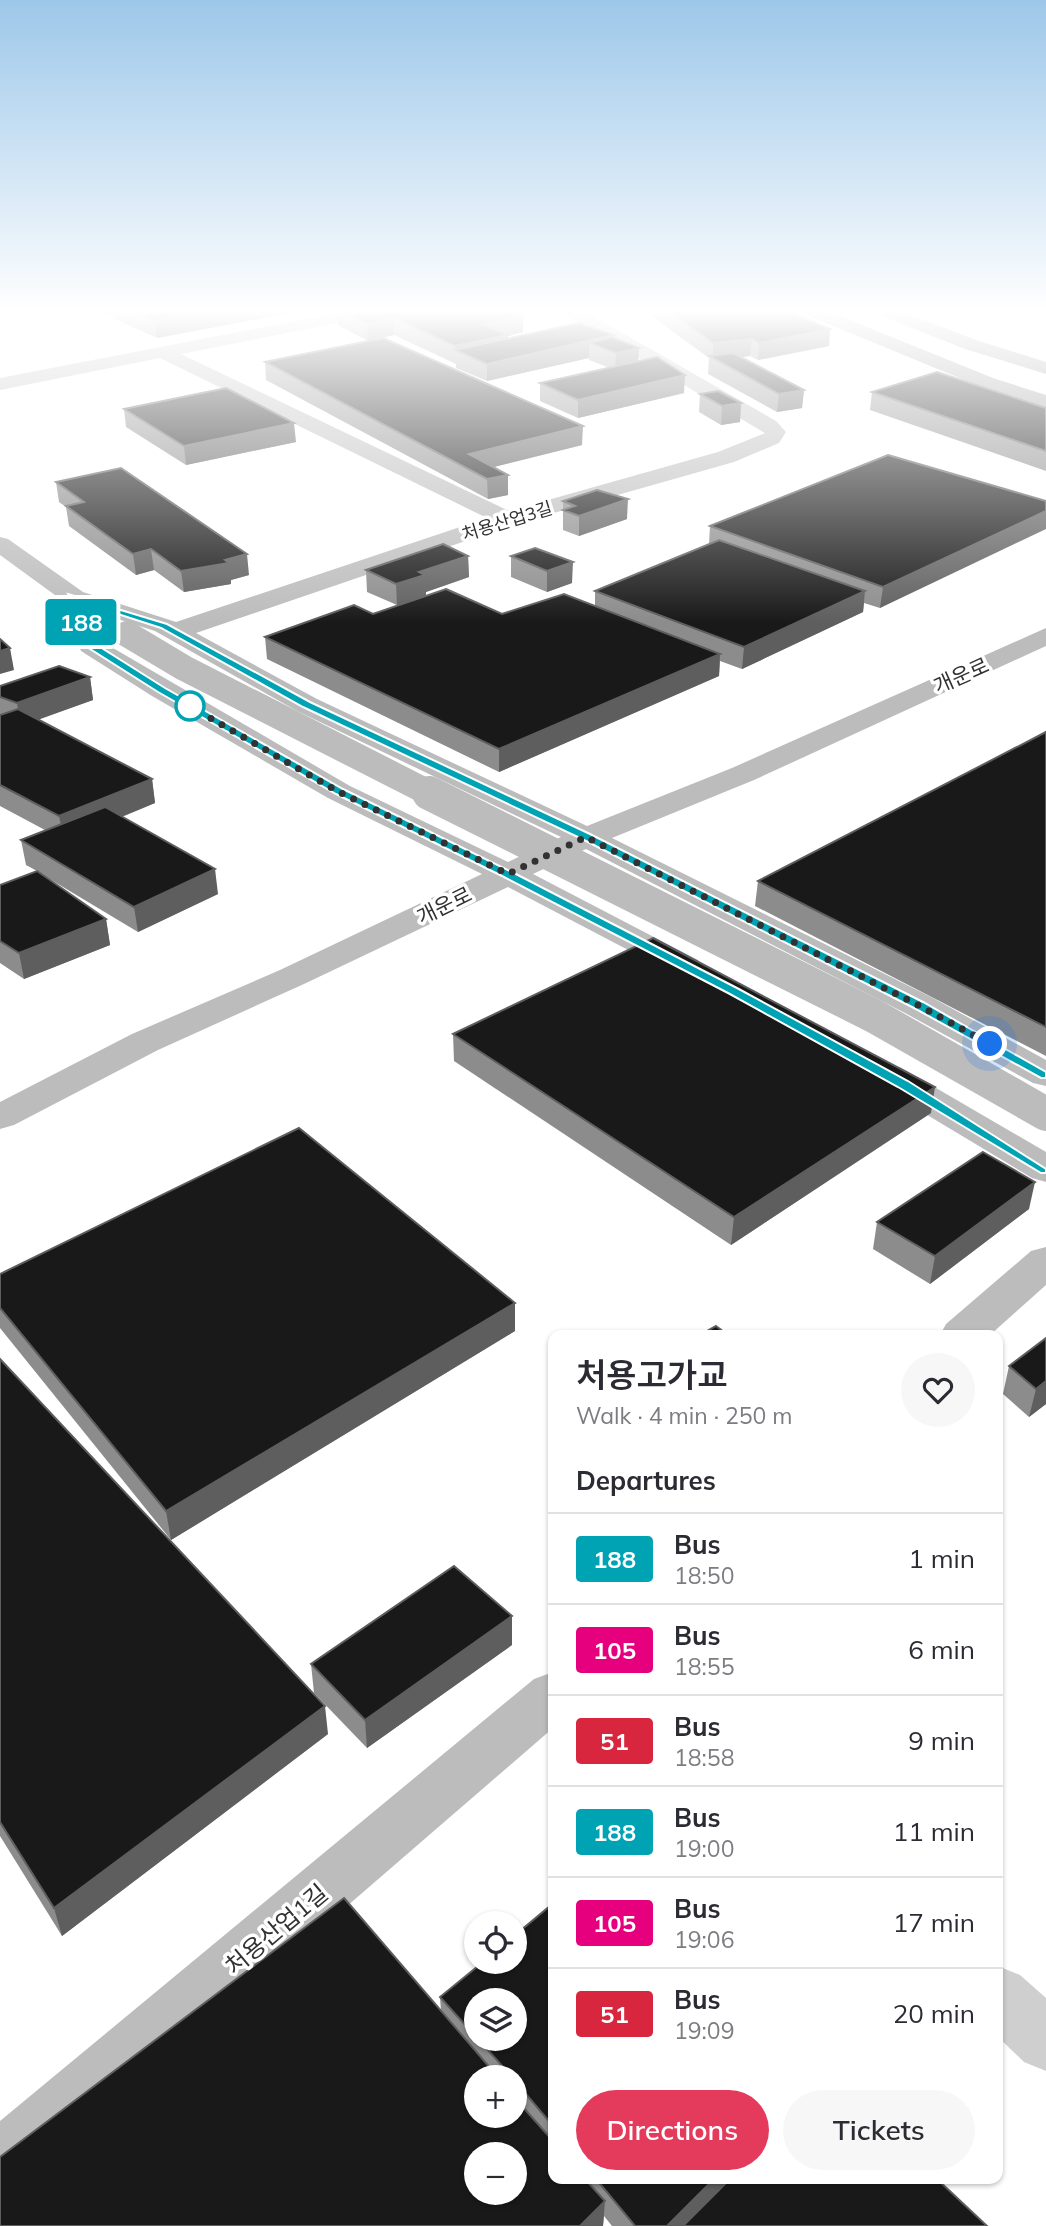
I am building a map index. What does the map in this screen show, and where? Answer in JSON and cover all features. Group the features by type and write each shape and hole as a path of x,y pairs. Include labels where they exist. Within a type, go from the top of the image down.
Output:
{"main road":[{"path":"294,416 507,519"},
{"name":"처용산업3길","path":"173,632 507,519 726,457 772,439 776,432 753,416"},
{"path":"0,544 127,634 184,668 874,1016 1046,1114"},
{"path":"71,596 164,626 307,705 586,837 918,1005 1046,1075"},
{"path":"71,596 90,645 162,690 339,792 508,874 709,978"},
{"name":"개운로","path":"0,1117 145,1042 292,977 586,837 743,774 1046,636"},
{"path":"866,1064 1046,1169"},
{"path":"968,1330 1046,1261"},
{"name":"처용산업1길","path":"0,2163 548,1699"}],"street":[{"path":"1003,2001 1046,2040"}],"building":[{"path":"135,416 280,416 294,423 184,446"},
{"path":"367,416 560,416 583,426 469,454 508,475 487,479"},
{"path":"942,416 1046,416 1046,451"},
{"path":"888,455 1046,501 1046,511 883,587 710,526"},
{"path":"121,468 247,554 225,560 229,563 181,571 151,549 133,554 66,506 84,502 56,482"},
{"path":"597,490 628,499 579,516 563,510 575,506 563,501"},
{"path":"719,540 865,591 744,647 595,591"},
{"path":"443,544 468,556 419,572 425,575 396,584 366,570"},
{"path":"535,548 573,562 547,571 511,556"},
{"path":"446,589 502,614 564,594 720,654 499,749 265,637 354,605 373,614"},
{"path":"0,639 10,648 0,651"},
{"path":"59,666 90,677 17,703 0,697 0,686"},
{"path":"18,709 152,779 59,816 0,785 0,715"},
{"path":"1046,732 1046,1027 758,881"},
{"path":"105,807 215,869 134,907 21,840"},
{"path":"37,871 106,919 19,953 0,941 0,885"},
{"path":"653,938 935,1087 734,1217 453,1034"},
{"path":"299,1128 515,1303 166,1511 0,1308 0,1274"},
{"path":"983,1152 1035,1182 935,1256 877,1222"},
{"path":"1046,1338 1046,1381 1036,1389 1009,1366"},
{"path":"0,1359 325,1706 54,1908 0,1822"},
{"path":"454,1566 512,1616 365,1720 311,1664"},
{"path":"344,1898 464,2037 464,2051 476,2051 488,2065 464,2065 464,2128 527,2128 527,2112 548,2135 548,2184 590,2184 605,2201 580,2226 0,2226 0,2157"},
{"path":"548,1908 548,2120 527,2095 527,2065 501,2065 489,2051 527,2051 527,1988 464,1988 464,2024 440,1997 468,1974 527,1974 527,1925"},
{"path":"600,2184 709,2184 667,2226 635,2226"},
{"path":"725,2184 942,2184 987,2226 683,2226"}],"bus line":[{"name":"188","path":"1046,1075 918,1005 586,837 307,705 164,626 71,596 90,645 162,690 339,792 508,874 732,991 903,1084 1046,1169"}],"route":[{"path":"190,706 184,703 339,792 508,874 586,837 990,1044"}]}
